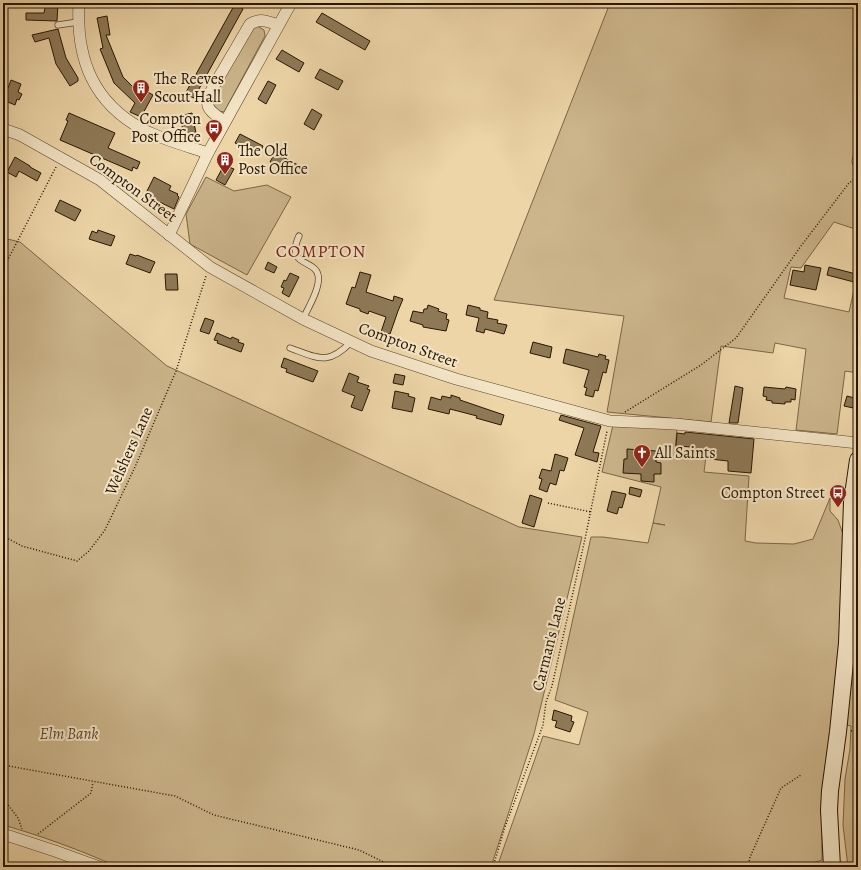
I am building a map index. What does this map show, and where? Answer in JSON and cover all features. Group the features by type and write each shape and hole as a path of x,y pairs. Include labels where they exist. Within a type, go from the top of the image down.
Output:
{"street":[{"path":"79,3 78,22 82,48 89,74 100,95 123,117 145,130 171,141 208,153"},
{"path":"169,235 208,153 291,3"},
{"path":"225,122 209,109 207,99 212,89 250,24 257,20 278,25"},
{"name":"Compton Street","path":"3,129 20,136 100,180 210,267 303,319 371,352 456,379 610,421 675,424 858,443"},
{"path":"832,867 829,810 830,791 846,650 852,508 858,460"},
{"path":"3,834 28,843 55,850 99,867"}],"lane":[{"path":"58,25 78,22"},
{"path":"858,151 855,161 858,168"},
{"path":"299,236 295,247 297,257 315,269 318,274 317,287 303,319"},
{"path":"290,348 316,357 330,358 342,351 351,342"}],"path":[{"path":"3,269 61,158"},
{"path":"610,421 700,365 736,338 801,246 850,183 858,177"},
{"name":"Welshers Lane","path":"3,536 22,546 77,561 88,551 105,530 136,467 176,371 210,267"},
{"name":"Carman's Lane","path":"493,867 505,827 543,725 546,702 552,686 610,421"},
{"path":"548,504 591,512"},
{"path":"3,765 176,796 214,815 359,850 394,867"},
{"path":"748,867 750,857 781,788 801,775"},
{"path":"3,798 18,818 28,843 91,793 93,782"}],"green space":[{"path":"610,3 858,3 858,230 834,222 801,268 791,267 784,298 849,312 858,272 858,373 845,371 837,434 796,430 806,349 775,343 773,353 721,346 711,422 607,412 624,316 494,300"},
{"path":"257,26 264,30 265,36 224,112 214,110 211,102 252,28"},
{"path":"206,177 234,191 267,185 291,197 247,275 190,244 186,214"},
{"name":"Elm Bank","path":"3,238 20,242 167,366 519,527 582,537 534,734 491,867 118,867 61,844 3,825"},
{"path":"613,425 677,428 675,453 706,456 704,472 749,476 745,541 756,543 794,544 813,539 830,498 830,511 838,520 845,540 858,525 858,867 848,867 843,825 845,779 850,749 851,726 847,725 848,694 822,812 822,860 804,867 497,867 543,736 579,745 588,712 555,700 591,537 603,537 648,543 661,487 602,472"}],"building":[{"path":"46,3 58,3 57,21 26,20 26,13 44,13"},
{"path":"235,4 243,9 194,98 185,94"},
{"path":"322,13 370,41 365,50 316,22"},
{"path":"107,16 110,35 106,35 123,77 140,94 142,89 153,95 141,117 130,112 135,103 114,83 100,49 103,48 97,18"},
{"path":"58,29 66,58 78,78 78,81 70,86 56,64 49,38 35,42 32,35"},
{"path":"282,50 304,63 299,72 276,59"},
{"path":"320,69 343,81 338,90 315,78"},
{"path":"11,80 21,84 18,92 22,94 19,100 17,99 15,105 3,100 3,86 8,88"},
{"path":"268,81 276,85 266,104 258,99"},
{"path":"312,109 322,115 314,130 304,124"},
{"path":"69,113 115,133 108,148 140,162 137,169 133,167 132,171 60,140 68,121 66,120"},
{"path":"192,113 196,133 184,136 180,116"},
{"path":"240,134 263,146 259,155 235,143"},
{"path":"275,153 298,165 294,174 270,162"},
{"path":"15,157 41,173 37,181 19,171 16,177 7,172"},
{"name":"The Old Post Office","path":"224,165 234,169 225,185 216,180"},
{"path":"154,177 171,186 169,190 178,194 177,195 179,197 174,209 145,195"},
{"path":"60,200 81,210 75,221 55,211"},
{"path":"98,230 115,236 111,246 89,239 92,231 97,233"},
{"path":"130,254 155,262 150,273 126,264"},
{"path":"268,262 277,267 274,273 265,269"},
{"path":"805,265 821,268 816,290 790,285 793,270 804,272"},
{"path":"829,267 856,274 854,282 827,275"},
{"path":"360,272 371,275 366,292 393,301 394,296 403,299 390,334 381,332 386,317 369,311 368,314 360,311 360,309 346,304 352,287 355,288"},
{"path":"290,273 299,277 289,297 282,293 284,288 281,287 284,280 286,281"},
{"path":"165,274 177,274 178,290 166,290"},
{"path":"428,305 447,314 446,319 449,320 446,331 423,327 423,325 410,321 413,311 423,313 424,309 427,309"},
{"path":"468,305 488,312 487,318 498,320 497,323 507,325 504,334 485,329 484,333 476,331 479,318 466,315"},
{"path":"205,318 214,321 209,334 200,331"},
{"path":"217,333 231,339 232,337 239,340 238,342 244,344 241,352 217,343 218,341 214,340"},
{"path":"533,342 552,347 550,358 530,353"},
{"path":"566,349 598,357 599,354 606,356 605,359 609,360 606,373 603,372 598,391 595,390 593,397 585,395 587,388 584,387 589,370 563,363"},
{"path":"284,358 318,371 313,382 286,372 287,369 281,367"},
{"path":"349,373 359,377 357,382 369,386 367,389 370,390 362,411 351,407 355,396 342,391"},
{"path":"395,374 405,376 403,385 393,383"},
{"path":"735,386 743,388 738,423 729,423"},
{"path":"764,387 785,389 786,387 796,389 795,400 791,399 791,402 785,402 785,404 772,403 772,401 766,400 767,397 763,396"},
{"path":"395,391 409,394 408,396 415,398 412,412 392,408"},
{"path":"451,395 460,398 460,400 504,415 501,425 476,418 477,416 450,409 449,414 428,409 431,397 441,400 442,396 451,398"},
{"path":"847,396 858,399 858,409 844,406"},
{"path":"561,415 601,426 593,452 599,453 597,462 575,455 584,428 559,420"},
{"path":"685,432 754,439 751,473 728,471 728,461 710,459 710,453 692,452 692,447 676,446 677,433 685,434"},
{"name":"All Saints","path":"627,449 656,451 656,462 661,463 661,474 654,474 654,482 641,481 641,474 623,473 624,459 627,459"},
{"path":"555,454 568,458 564,471 560,470 556,485 550,483 547,492 539,489 542,479 539,478 542,469 551,471"},
{"path":"630,487 642,490 640,497 629,494"},
{"path":"612,491 626,494 622,508 619,507 617,514 607,511"},
{"path":"530,495 542,499 534,527 522,523"},
{"path":"554,710 572,716 571,721 574,722 570,732 555,727 557,721 552,720"}],"place":[{"name":"The Reeves Scout Hall","path":"141,103"},
{"name":"Compton Post Office","path":"214,143"},
{"name":"The Old Post Office","path":"225,175"},
{"name":"All Saints","path":"642,468"},
{"name":"Compton Street","path":"838,508"}],"district":[{"name":"COMPTON","path":"321,251"}]}
